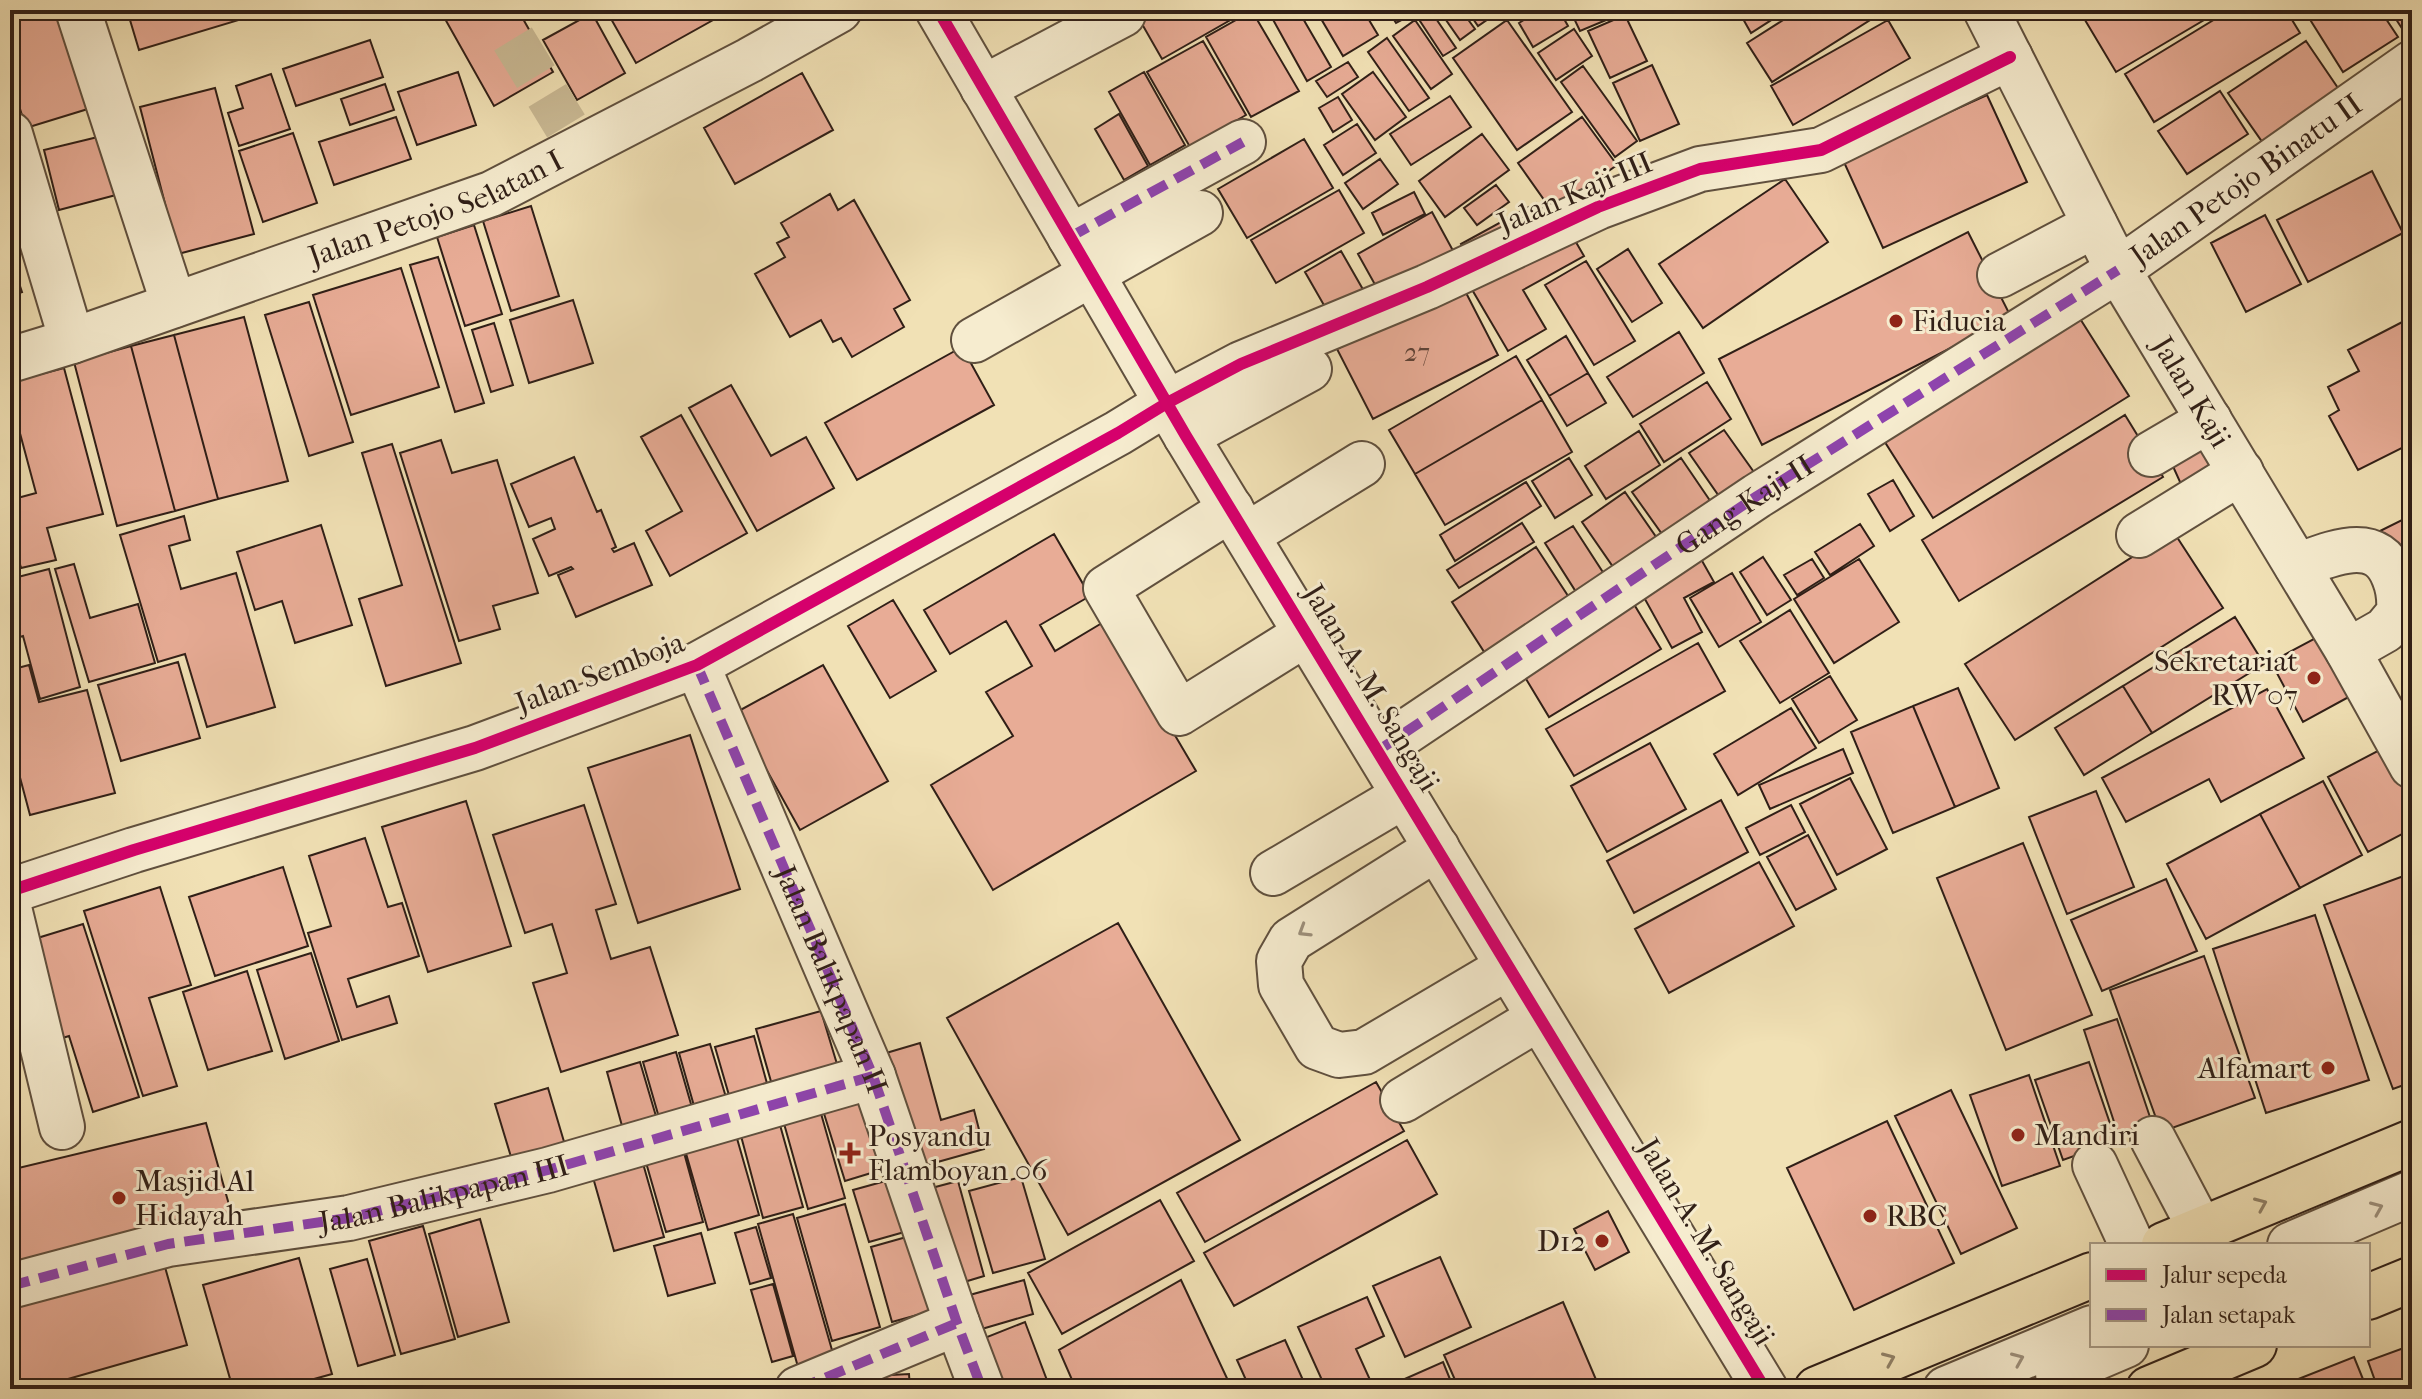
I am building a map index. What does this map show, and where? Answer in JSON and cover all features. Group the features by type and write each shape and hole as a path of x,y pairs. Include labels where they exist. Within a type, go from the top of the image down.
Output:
{"main road":[{"path":"2182,1237 2412,1142"},
{"path":"1817,1389 2090,1276"},
{"path":"2370,1296 2412,1279"},
{"path":"2149,1389 2249,1347"}],"street":[{"path":"78,10 174,305"},
{"name":"Jalan Petojo Selatan I","path":"10,360 491,194 573,137 750,60 839,10"},
{"name":"Jalan A. M. Sangaji","path":"938,10 1177,419 1765,1389"},
{"path":"983,88 1123,14"},
{"path":"1808,133 1998,34"},
{"name":"Jalan Kaji","path":"1998,34 2118,270 2348,651 2412,766"},
{"name":"Jalan Kaji III","path":"1177,419 1241,364 1427,287 1598,207 1700,169 1821,150 1998,34"},
{"name":"Jalan Petojo Binatu II","path":"2118,270 2412,63"},
{"path":"10,134 72,341"},
{"path":"1070,237 1243,142"},
{"path":"974,340 1200,213"},
{"path":"2000,275 2095,225"},
{"name":"Gang Kaji II","path":"1379,750 1757,496 2118,270"},
{"path":"1177,419 1309,369"},
{"name":"Jalan Semboja","path":"10,891 134,850 475,748 697,665 1118,433 1177,419"},
{"path":"2151,454 2209,420"},
{"path":"1307,633 1179,713 1106,588 1362,464"},
{"path":"2139,535 2241,472"},
{"path":"2297,566 2331,554 2362,549 2379,553 2387,560 2398,588 2399,613 2385,630 2348,651"},
{"name":"Jalan Balikpapan II","path":"697,665 873,1076 982,1389"},
{"path":"1273,873 1405,795"},
{"path":"1437,848 1291,940 1279,961 1281,985 1317,1047 1339,1055 1364,1052 1508,967"},
{"path":"10,912 62,1127"},
{"path":"1403,1100 1539,1018"},
{"name":"Jalan Balikpapan III","path":"10,1286 168,1244 380,1211 548,1170 873,1076"},
{"path":"2153,1139 2182,1237"},
{"path":"2095,1165 2131,1243"},
{"path":"2295,1243 2412,1193"},
{"path":"2368,1243 2412,1225"},
{"path":"798,1389 957,1323"},
{"path":"1946,1389 2090,1329"},
{"path":"2021,1389 2121,1347"}],"building":[{"path":"10,10 61,10 91,108 26,128 10,77"},
{"path":"127,10 272,10 139,50"},
{"path":"440,10 518,10 553,72 494,106"},
{"path":"606,10 731,10 636,63"},
{"path":"1134,10 1248,10 1162,59"},
{"path":"1282,10 1298,10 1331,67 1307,81 1271,16"},
{"path":"1332,10 1363,10 1378,35 1343,56 1320,17"},
{"path":"1388,10 1408,10 1411,15 1396,23"},
{"path":"1430,10 1456,48 1443,56 1418,18"},
{"path":"1439,10 1461,10 1475,29 1460,40"},
{"path":"1467,10 1490,10 1494,15 1478,26"},
{"path":"1540,10 1559,10 1568,26 1533,47 1519,23"},
{"path":"1570,10 1621,10 1623,13 1580,31"},
{"path":"1738,10 1787,10 1751,33"},
{"path":"1799,10 1886,10 1772,82 1747,43"},
{"path":"2079,10 2221,10 2116,72"},
{"path":"2230,10 2286,10 2300,33 2154,122 2125,74"},
{"path":"2304,10 2380,10 2398,37 2343,72"},
{"path":"2390,10 2412,10 2412,25 2403,30"},
{"path":"1252,11 1299,91 1251,117 1206,37"},
{"path":"592,13 625,73 577,100 543,40"},
{"path":"1625,15 1647,61 1610,78 1588,31"},
{"path":"1415,20 1452,74 1431,89 1393,36"},
{"path":"1507,20 1572,112 1517,150 1453,58"},
{"path":"1888,20 1910,58 1793,125 1771,86"},
{"path":"1574,29 1592,56 1556,80 1538,53"},
{"path":"1387,38 1429,98 1409,111 1368,52"},
{"path":"370,40 383,77 296,106 283,69"},
{"path":"1203,41 1246,115 1190,147 1147,72"},
{"path":"2306,41 2340,91 2263,143 2228,93"},
{"path":"1348,62 1358,77 1327,97 1316,81"},
{"path":"1652,65 1679,124 1640,141 1613,83"},
{"path":"1583,66 1637,141 1615,157 1561,82"},
{"path":"458,72 476,125 417,145 398,92"},
{"path":"1144,72 1185,145 1150,165 1109,92"},
{"path":"1373,72 1406,117 1375,140 1342,94"},
{"path":"802,73 833,130 735,184 704,128"},
{"path":"271,74 290,129 239,146 228,113 243,108 236,86"},
{"path":"385,84 394,110 350,125 341,99"},
{"path":"215,88 254,234 178,254 140,107"},
{"path":"2220,91 2248,134 2187,174 2158,131"},
{"path":"1987,95 2027,182 1883,248 1843,160"},
{"path":"1450,96 1471,127 1411,165 1390,134"},
{"path":"1338,97 1352,120 1333,132 1319,108"},
{"path":"1119,114 1148,166 1124,180 1095,129"},
{"path":"396,117 411,159 334,185 319,142"},
{"path":"1582,117 1617,165 1552,211 1518,163"},
{"path":"1357,124 1376,153 1343,175 1324,145"},
{"path":"293,133 317,203 263,222 239,151"},
{"path":"1482,134 1509,170 1445,217 1419,181"},
{"path":"102,136 116,195 59,210 44,150"},
{"path":"1304,139 1333,188 1247,238 1218,189"},
{"path":"1380,159 1398,184 1363,209 1345,183"},
{"path":"2372,171 2403,233 2308,282 2277,220"},
{"path":"1785,179 1828,242 1703,328 1659,264"},
{"path":"1496,185 1509,202 1477,225 1464,208"},
{"path":"1339,190 1364,233 1276,283 1251,240"},
{"path":"1414,192 1425,214 1383,235 1372,213"},
{"path":"830,194 838,210 854,200 910,300 894,309 904,327 852,357 841,338 833,342 821,320 790,337 755,274 785,257 777,243 789,237 781,223"},
{"path":"1536,203 1544,217 1469,259 1461,244"},
{"path":"531,206 559,296 511,311 483,221"},
{"path":"1432,212 1457,258 1383,299 1358,254"},
{"path":"2265,215 2301,284 2246,312 2211,243"},
{"path":"474,225 502,314 465,326 437,237"},
{"path":"1566,225 1584,256 1523,290 1546,329 1508,351 1467,281"},
{"path":"1968,232 2011,317 1762,445 1719,359"},
{"path":"1628,249 1662,303 1632,322 1597,269"},
{"path":"1341,251 1365,293 1329,314 1305,272"},
{"path":"10,256 22,292 10,296"},
{"path":"438,257 484,403 455,412 410,265"},
{"path":"1586,261 1635,341 1594,365 1545,285"},
{"path":"401,268 439,387 351,415 313,295"},
{"path":"1462,285 1498,355 1373,419 1337,349"},
{"path":"573,300 593,363 529,383 510,320"},
{"path":"309,302 353,442 309,456 265,315"},
{"path":"2072,306 2129,396 1933,518 1876,428"},
{"path":"244,317 288,481 218,499 174,335"},
{"path":"2412,317 2412,443 2358,470 2329,416 2339,410 2328,387 2359,371 2348,350"},
{"path":"494,323 513,385 491,392 472,330"},
{"path":"1679,332 1704,373 1633,417 1607,377"},
{"path":"174,335 218,499 175,511 131,346"},
{"path":"1566,336 1588,373 1549,396 1527,360"},
{"path":"131,346 175,511 117,526 74,362"},
{"path":"962,347 994,405 857,480 825,423"},
{"path":"1516,356 1542,400 1415,474 1389,430"},
{"path":"64,368 103,514 47,528 56,560 21,568 10,527 10,500 36,493 10,396 10,382"},
{"path":"1588,373 1606,403 1567,426 1549,396"},
{"path":"1707,382 1731,419 1664,462 1640,424"},
{"path":"731,385 771,456 806,437 834,488 757,531 689,408"},
{"path":"1542,400 1572,452 1445,525 1415,474"},
{"path":"681,415 747,533 670,576 646,531 682,511 641,437"},
{"path":"2125,415 2163,477 1959,601 1922,540"},
{"path":"1724,430 1756,475 1721,499 1689,453"},
{"path":"1639,431 1660,465 1606,499 1585,466"},
{"path":"441,440 452,473 497,460 538,593 493,606 500,629 459,641 400,453"},
{"path":"2211,443 2226,474 2185,493 2171,462"},
{"path":"392,444 461,663 386,686 359,599 402,585 362,453"},
{"path":"574,457 597,512 601,510 616,547 612,549 614,552 634,543 652,585 576,617 558,575 573,569 571,567 549,576 533,539 555,529 551,518 529,527 511,484"},
{"path":"1569,458 1592,495 1555,518 1532,481"},
{"path":"1681,458 1715,508 1667,541 1632,492"},
{"path":"1893,480 1914,516 1890,531 1868,494"},
{"path":"1526,482 1541,506 1455,561 1440,535"},
{"path":"1625,492 1661,544 1618,574 1582,522"},
{"path":"2412,515 2412,594 2380,531"},
{"path":"184,516 190,540 169,546 181,589 236,573 275,707 207,727 185,654 158,662 120,535"},
{"path":"1522,523 1534,542 1459,588 1447,570"},
{"path":"1860,524 1874,546 1830,575 1815,552"},
{"path":"321,525 352,625 295,643 282,601 255,610 237,552"},
{"path":"1573,526 1606,577 1578,595 1545,543"},
{"path":"2173,531 2223,608 2015,740 1965,664"},
{"path":"1054,534 1090,596 1040,625 1055,651 1107,620 1196,771 993,890 931,785 1013,736 986,692 1032,666 1006,621 950,654 924,610"},
{"path":"1536,547 1574,605 1490,661 1452,602"},
{"path":"1763,557 1791,600 1767,615 1740,572"},
{"path":"1701,559 1714,582 1684,598 1702,632 1672,648 1641,592"},
{"path":"1812,559 1824,578 1797,595 1784,575"},
{"path":"1859,559 1899,622 1834,663 1794,599"},
{"path":"74,564 90,618 138,604 155,663 89,682 55,569"},
{"path":"49,569 80,687 40,699 23,636 10,640 10,579"},
{"path":"1732,573 1761,622 1719,647 1690,598"},
{"path":"1629,596 1661,649 1549,717 1517,664"},
{"path":"893,600 936,671 890,698 848,626"},
{"path":"1790,610 1829,673 1780,703 1740,641"},
{"path":"2235,617 2264,664 2152,733 2123,686"},
{"name":"Sekretariat RW 07","path":"2325,633 2356,693 2303,722 2271,662"},
{"path":"1698,643 1725,691 1574,776 1546,729"},
{"path":"178,662 200,738 121,761 98,685"},
{"path":"29,665 39,702 87,690 115,793 30,815 10,740 10,670"},
{"path":"823,665 888,781 800,830 735,713"},
{"path":"1830,676 1857,720 1819,743 1792,699"},
{"path":"2123,686 2152,733 2084,775 2055,728"},
{"path":"1958,688 1999,788 1955,807 1913,706"},
{"path":"2267,689 2304,758 2221,802 2209,779 2126,822 2102,778"},
{"path":"1913,706 1955,807 1893,833 1851,732"},
{"path":"1791,708 1816,748 1738,795 1714,754"},
{"path":"690,735 740,889 638,923 588,768"},
{"path":"1650,743 1686,809 1607,852 1571,786"},
{"path":"2393,743 2412,779 2412,829 2368,852 2328,777"},
{"path":"1843,749 1853,773 1770,809 1759,785"},
{"path":"1850,778 1887,849 1837,875 1800,804"},
{"path":"2323,781 2362,855 2300,888 2260,814"},
{"path":"2096,791 2134,887 2067,914 2029,817"},
{"path":"1721,800 1748,852 1634,913 1607,861"},
{"path":"466,801 511,946 428,972 382,827"},
{"path":"584,805 616,904 596,910 611,959 650,947 678,1035 561,1072 533,983 567,973 552,924 525,933 493,835"},
{"path":"1791,805 1805,832 1760,855 1746,828"},
{"path":"2260,814 2300,888 2206,939 2167,864"},
{"path":"1808,835 1836,889 1796,910 1767,857"},
{"path":"365,838 388,907 402,903 419,956 348,979 357,1007 389,996 397,1023 342,1040 308,933 331,926 309,856"},
{"path":"2023,843 2092,1015 2006,1050 1937,878"},
{"path":"1759,862 1794,926 1669,993 1635,929"},
{"path":"283,867 308,946 215,976 189,897"},
{"path":"2412,873 2412,1082 2393,1089 2324,905"},
{"path":"2166,879 2197,951 2102,991 2071,920"},
{"path":"160,887 191,985 149,998 177,1086 143,1096 84,911"},
{"path":"2315,915 2369,1080 2266,1113 2213,949"},
{"path":"1118,923 1240,1140 1068,1235 947,1018"},
{"path":"83,924 139,1097 93,1112 69,1036 46,1043 18,944"},
{"path":"311,953 339,1041 285,1059 257,970"},
{"path":"2204,956 2255,1098 2161,1132 2110,990"},
{"path":"247,971 272,1051 208,1070 183,992"},
{"path":"821,1011 840,1074 774,1092 756,1029"},
{"path":"2117,1019 2152,1123 2118,1134 2084,1030"},
{"path":"754,1036 771,1098 733,1109 715,1047"},
{"path":"920,1043 941,1120 974,1110 984,1149 909,1170 876,1056"},
{"path":"710,1044 728,1104 696,1113 679,1053"},
{"path":"10,1045 19,1079 10,1082"},
{"path":"676,1052 695,1118 662,1128 643,1062"},
{"path":"640,1062 658,1123 624,1133 607,1072"},
{"path":"2089,1062 2116,1141 2063,1160 2035,1080"},
{"path":"2029,1075 2060,1166 2002,1186 1970,1095"},
{"path":"1376,1082 1404,1131 1205,1242 1177,1193"},
{"path":"548,1088 568,1155 515,1170 495,1104"},
{"path":"870,1088 894,1166 845,1181 821,1104"},
{"path":"1951,1090 2017,1228 1961,1254 1895,1116"},
{"path":"820,1110 845,1198 808,1209 783,1120"},
{"name":"RBC","path":"1887,1121 1954,1263 1854,1310 1787,1168"},
{"name":"Masjid Al Hidayah","path":"206,1123 235,1226 10,1275 10,1170"},
{"path":"780,1125 803,1207 763,1218 741,1136"},
{"path":"736,1135 759,1215 708,1230 685,1150"},
{"path":"1407,1140 1437,1194 1234,1306 1204,1253"},
{"path":"683,1149 703,1222 666,1232 645,1159"},
{"path":"642,1160 664,1237 614,1251 592,1174"},
{"path":"900,1177 915,1229 869,1242 853,1190"},
{"path":"1021,1177 1045,1259 993,1273 969,1191"},
{"path":"958,1181 984,1276 951,1286 924,1190"},
{"path":"1160,1200 1194,1261 1062,1334 1028,1273"},
{"path":"845,1204 880,1327 832,1341 797,1218"},
{"name":"D12","path":"1608,1211 1629,1252 1595,1270 1574,1229"},
{"path":"793,1214 834,1357 798,1367 758,1224"},
{"path":"480,1219 509,1322 458,1337 429,1234"},
{"path":"423,1226 455,1339 401,1354 369,1241"},
{"path":"756,1227 771,1278 750,1284 735,1233"},
{"path":"701,1233 715,1283 668,1296 654,1246"},
{"path":"917,1234 939,1309 892,1322 871,1247"},
{"path":"1440,1257 1471,1327 1405,1357 1373,1286"},
{"path":"299,1258 332,1374 278,1389 233,1389 203,1285"},
{"path":"367,1259 395,1355 358,1366 330,1269"},
{"path":"163,1260 187,1345 33,1389 10,1389 10,1303"},
{"path":"1024,1280 1033,1314 975,1331 966,1296"},
{"path":"1181,1280 1232,1389 1076,1389 1059,1350"},
{"path":"773,1284 793,1356 772,1362 751,1290"},
{"path":"1367,1297 1384,1336 1356,1349 1371,1382 1356,1389 1326,1389 1298,1327"},
{"path":"1563,1302 1600,1389 1459,1389 1444,1355"},
{"path":"1025,1322 1048,1383 1033,1389 1002,1389 982,1339"},
{"path":"1285,1340 1307,1389 1250,1389 1237,1360"},
{"path":"2412,1345 2412,1389 2378,1389 2368,1361"},
{"path":"2354,1357 2367,1389 2273,1389"},
{"path":"1443,1362 1454,1389 1382,1389"},
{"path":"909,1374 910,1389 837,1389 837,1378"}],"tunnel":[{"path":"513,39 566,126"}],"marked path":[{"path":"1070,237 1243,142"},
{"path":"1379,750 1757,496 2118,270"},
{"path":"697,665 873,1076 982,1389"},
{"path":"10,1286 168,1244 349,1218 548,1170 873,1076"},
{"path":"798,1389 957,1323"}],"cycle path":[{"path":"938,10 1186,436 1765,1389"},
{"path":"10,891 134,850 475,748 697,665 1241,364 1427,287 1598,207 1700,169 1821,150 2010,57"}],"place":[{"name":"Fiducia","path":"1896,321"},
{"name":"Sekretariat RW 07","path":"2314,678"},
{"name":"Alfamart","path":"2328,1068"},
{"name":"Mandiri","path":"2018,1135"},
{"name":"Posyandu Flamboyan 06","path":"850,1153"},
{"name":"Masjid Al Hidayah","path":"119,1198"},
{"name":"RBC","path":"1870,1216"},
{"name":"D12","path":"1602,1241"}]}
